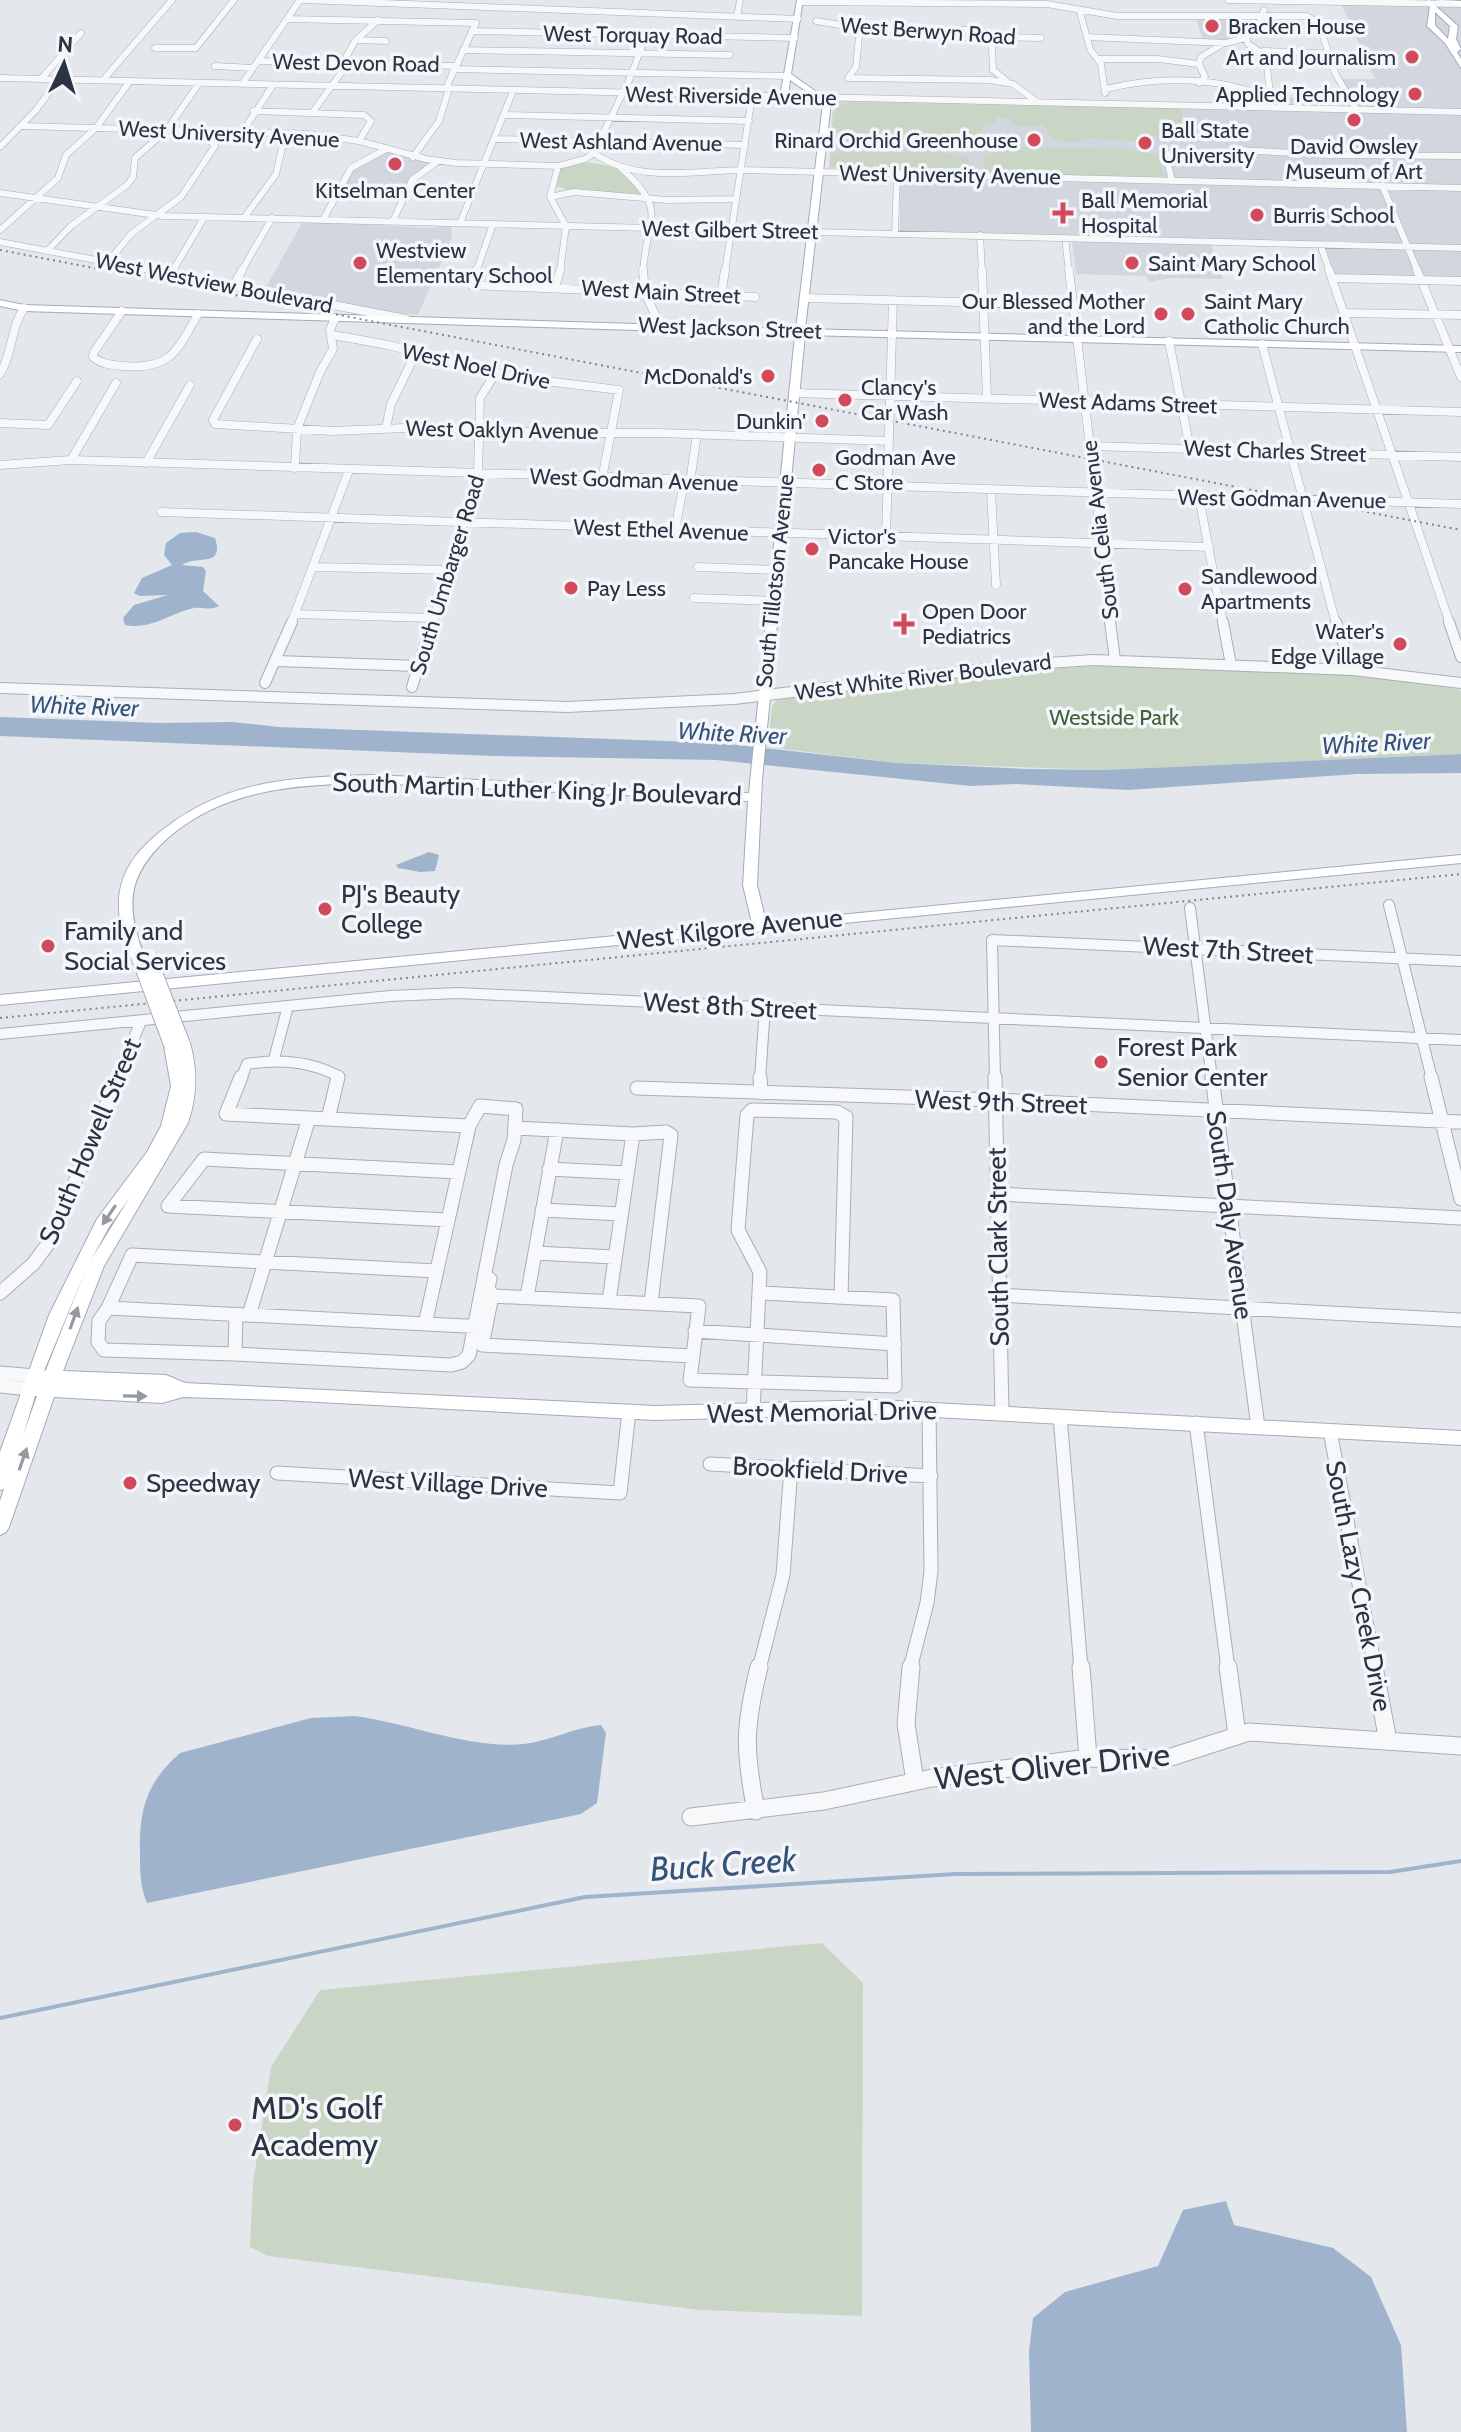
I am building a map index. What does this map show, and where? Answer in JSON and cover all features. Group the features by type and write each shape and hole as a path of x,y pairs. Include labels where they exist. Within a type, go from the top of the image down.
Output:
{"main road":[{"path":"784,97 800,1"},
{"path":"1432,3 1461,3"},
{"path":"1432,3 1454,26 1452,39 1461,54"},
{"path":"1432,3 1431,26 1448,42 1461,66"},
{"path":"789,76 825,98"},
{"name":"South Tillotson Avenue","path":"760,926 750,885 754,776 820,172 825,98"},
{"name":"West Jackson Street","path":"3,306 1455,349"},
{"path":"704,794 736,789 754,776"},
{"name":"South Martin Luther King Jr Boulevard","path":"41,1383 96,1265 176,1135 186,1112 191,1081 143,957 123,915 125,891 134,868 152,844 177,824 208,806 241,793 294,782 336,779 755,798"},
{"name":"South Martin Luther King Jr Boulevard","path":"143,957 133,902 139,880 151,859 172,837 197,819 261,794 334,785 739,801 755,798"},
{"name":"West Kilgore Avenue","path":"0,1000 1461,859"},
{"path":"0,1483 13,1435 41,1383"},
{"path":"0,1527 41,1383"},
{"name":"West Memorial Drive","path":"41,1383 162,1396 183,1390 629,1411 929,1409 1461,1438"}],"street":[{"path":"103,80 172,0"},
{"path":"155,48 194,49 234,0"},
{"path":"242,84 302,0 452,3 484,8 798,19"},
{"path":"507,8 511,0"},
{"path":"564,11 568,0"},
{"path":"621,13 625,0"},
{"path":"679,15 683,0"},
{"path":"737,17 740,0"},
{"path":"1228,0 1432,3"},
{"path":"1199,64 1206,51 1246,38 1264,16 1262,0"},
{"path":"800,1 1046,2 1080,12 1131,17 1297,15 1313,18 1320,27 1327,55 1342,89 1356,109"},
{"path":"312,113 367,27 388,14 395,2"},
{"path":"413,157 439,121 454,67 484,8"},
{"path":"1080,12 1090,49 1099,59 1106,104"},
{"path":"287,19 476,23"},
{"name":"West Berwyn Road","path":"816,21 848,27 979,30 1001,37 1041,38"},
{"path":"848,27 859,36"},
{"path":"859,36 884,29"},
{"name":"West Torquay Road","path":"472,31 795,38"},
{"path":"41,79 81,33"},
{"path":"594,153 634,73 646,35"},
{"path":"859,36 856,67 848,78 971,78 1009,83"},
{"path":"726,75 735,37"},
{"path":"1001,37 992,47 993,70 997,76 1037,102"},
{"path":"1087,37 1226,43 1263,51 1360,55"},
{"path":"1246,38 1251,46"},
{"path":"358,40 386,41"},
{"path":"463,50 730,55"},
{"path":"1263,51 1268,65 1272,107"},
{"path":"1099,59 1158,59 1199,64"},
{"name":"West Devon Road","path":"258,61 789,76"},
{"path":"1199,64 1205,77 1199,83"},
{"path":"215,66 253,68"},
{"path":"856,67 865,73 886,77"},
{"path":"971,78 993,70"},
{"name":"West Riverside Avenue","path":"0,78 1461,111"},
{"path":"1103,78 1245,87 1269,99"},
{"path":"0,147 22,126 59,79"},
{"path":"0,230 56,180 66,155 96,128 130,81"},
{"path":"1106,89 1135,82"},
{"path":"47,251 71,226 127,185 133,177 135,158 167,130 199,83"},
{"path":"243,131 253,111 273,85"},
{"path":"460,223 513,91"},
{"path":"721,296 752,96"},
{"path":"253,111 369,117 369,127 359,141"},
{"path":"504,115 749,121"},
{"name":"West University Avenue","path":"22,126 294,133 359,141 413,157 485,164 558,166 577,162 621,168 1461,187"},
{"path":"107,263 126,238 181,197 215,148 212,139 201,131"},
{"path":"244,218 276,174 282,148 294,133"},
{"name":"West Ashland Avenue","path":"496,139 745,145"},
{"path":"323,220 351,168 386,149"},
{"path":"1172,181 1166,156 1228,156 1238,150 1332,155 1461,156"},
{"name":"West University Avenue","path":"577,162 594,153 608,164"},
{"path":"393,221 412,180 438,161"},
{"path":"555,288 564,257 566,226 550,197 558,166"},
{"path":"621,168 649,198 653,228 644,268 645,293 661,327"},
{"path":"895,234 897,174"},
{"path":"551,185 574,192 649,198 736,199"},
{"path":"1382,185 1435,314 1455,349 1461,377"},
{"path":"550,197 574,192"},
{"name":"West Gilbert Street","path":"0,193 155,215 204,218 1461,248"},
{"path":"536,225 549,222 558,215"},
{"path":"171,275 204,218"},
{"path":"233,287 272,218"},
{"name":"West Main Street","path":"493,224 471,285 755,297"},
{"path":"980,235 987,398"},
{"name":"South Celia Avenue","path":"1065,238 1115,660"},
{"name":"West Westview Boulevard","path":"0,242 369,316"},
{"path":"1320,244 1461,657"},
{"path":"1332,278 1461,281"},
{"path":"805,298 1072,305"},
{"path":"886,537 885,488 893,300"},
{"path":"0,374 12,352 9,337 13,323 24,308"},
{"path":"122,311 94,352 96,360 126,365 159,363 171,357 198,314"},
{"path":"1344,313 1461,315"},
{"path":"295,468 297,429 320,372 333,349 330,328 335,318"},
{"name":"West Noel Drive","path":"333,335 495,374 581,388 619,390 612,432"},
{"path":"0,337 9,337"},
{"name":"West Oaklyn Avenue","path":"257,339 224,397 213,420 215,424 297,429 478,429 790,437"},
{"path":"1169,341 1190,449"},
{"path":"1262,344 1341,641 1353,670"},
{"path":"386,428 391,399 408,373 411,358 416,353"},
{"name":"South Umbarger Road","path":"412,687 478,475 482,452 475,411 480,390 495,374"},
{"path":"0,423 48,425 77,381"},
{"path":"71,460 116,383"},
{"path":"146,463 190,385"},
{"name":"West Adams Street","path":"794,393 1461,412"},
{"path":"602,479 612,432"},
{"path":"675,530 697,434"},
{"path":"790,437 889,441"},
{"name":"West Charles Street","path":"1090,446 1461,457"},
{"name":"West Godman Avenue","path":"0,465 71,460 687,482 1461,504"},
{"path":"265,683 277,661 349,470"},
{"path":"991,491 996,585"},
{"path":"1199,497 1231,665"},
{"name":"West Ethel Avenue","path":"161,512 1209,547"},
{"path":"313,567 449,570"},
{"path":"698,567 777,570"},
{"path":"694,598 774,601"},
{"path":"294,614 434,618"},
{"name":"West White River Boulevard","path":"0,688 515,707 663,703 764,696 1047,662 1115,660 1353,670 1461,683"},
{"path":"277,661 418,666"},
{"path":"1389,905 1461,1199"},
{"name":"South Daly Avenue","path":"1190,908 1258,1427"},
{"name":"West 7th Street","path":"995,939 1461,961"},
{"name":"South Clark Street","path":"995,939 991,943 1002,1413"},
{"name":"West 8th Street","path":"0,1034 458,993 1461,1040"},
{"path":"274,1059 288,1006"},
{"path":"761,1093 759,1070 765,1007"},
{"name":"South Howell Street","path":"0,1293 33,1264 51,1240 141,1021"},
{"path":"328,1119 339,1083 338,1076 326,1070 274,1059 247,1064 226,1114 469,1126"},
{"name":"West 9th Street","path":"637,1088 995,1100 1461,1122"},
{"path":"425,1324 469,1126 474,1122 478,1108 483,1105 513,1107 517,1112 516,1128 503,1179 481,1327 482,1345 692,1356"},
{"path":"753,1411 760,1268 738,1230 747,1115 756,1109 837,1112 846,1117 841,1297"},
{"path":"235,1354 242,1315 265,1262 309,1118"},
{"path":"516,1128 551,1127 557,1130 633,1134 642,1131 671,1135 651,1303"},
{"path":"527,1297 557,1130"},
{"path":"609,1301 633,1134"},
{"path":"437,1271 132,1255 108,1308 101,1316 97,1343 101,1349 457,1364 469,1355 492,1296 488,1287 512,1165 510,1158"},
{"path":"448,1220 168,1206 204,1159 459,1172"},
{"path":"549,1169 627,1173"},
{"path":"998,1194 1461,1218"},
{"path":"542,1210 621,1214"},
{"path":"535,1253 615,1257"},
{"path":"492,1296 699,1306 690,1380 890,1388 897,1384 894,1300 760,1293"},
{"path":"999,1295 1461,1320"},
{"path":"108,1308 481,1327"},
{"path":"695,1331 895,1344"},
{"name":"West Memorial Drive","path":"0,1373 41,1383"},
{"name":"West Memorial Drive","path":"0,1386 41,1383"},
{"path":"915,1781 907,1745 905,1710 907,1682 928,1595 933,1546 929,1409"},
{"name":"West Village Drive","path":"277,1473 620,1493 629,1411"},
{"path":"1060,1416 1088,1758"},
{"path":"1196,1423 1237,1735"},
{"name":"South Lazy Creek Drive","path":"1330,1431 1388,1741"},
{"name":"Brookfield Drive","path":"710,1464 931,1476"},
{"path":"756,1811 746,1760 746,1719 783,1575 791,1468"},
{"name":"West Oliver Drive","path":"691,1817 824,1801 915,1781 1088,1758 1165,1759 1249,1732 1461,1746"}],"shaded area":[{"name":"Ball State University","path":"1332,0 1461,0 1461,280 1335,277 1325,246 1156,239 1155,228 1151,228 1153,238 900,231 900,177 903,176 1216,184 1214,179 829,168 832,114 839,100 1281,109 1277,97 1309,98 1308,92 1347,93 1341,79 1375,79 1341,3"},
{"name":"Ball State University","path":"1196,19 1259,19 1243,36 1218,41 1203,40"},
{"path":"386,149 438,161 418,174 407,190 340,188 348,172"},
{"name":"Westview Elementary School","path":"303,221 432,228 451,224 452,237 418,315 400,314 265,289"},
{"path":"1072,241 1211,245 1223,279 1170,278 1150,282 1146,276 1076,274"}],"green space":[{"path":"851,102 1181,109 1184,135 1150,136 1150,141 1145,142 1083,138 1077,142 1064,142 1052,139 1044,125 1024,127 1012,124 1009,118 996,117 995,122 980,127 984,130 979,134 980,141 861,138 855,132 831,131 836,107"},
{"path":"1012,147 1129,149 1159,156 1164,177 984,172 983,157"},
{"path":"938,152 968,157 972,172 831,167 831,153"},
{"path":"580,162 608,166 626,173 639,186 642,195 568,190 554,185 560,168"},
{"name":"Westside Park","path":"1129,664 1348,674 1458,689 1461,691 1461,754 1104,770 897,763 768,747 772,706 779,698 1000,672"},
{"path":"822,1943 863,1983 862,2316 700,2310 268,2256 250,2247 253,2183 271,2067 320,1990"}],"water":[{"path":"196,532 215,538 216,554 182,565 203,567 206,571 203,591 219,606 185,610 144,625 125,625 123,618 134,605 168,595 140,596 134,593 142,578 172,565 164,555 166,543 180,533"},
{"path":"0,717 160,723 233,722 279,727 720,743 897,763 1028,769 1104,770 1461,754 1461,773 1357,774 1128,790 1016,784 971,786 716,760 493,756 0,736"},
{"path":"429,852 439,855 435,871 420,872 396,865"},
{"path":"354,1716 503,1745 534,1742 601,1725 606,1733 597,1803 581,1814 147,1903 140,1867 143,1811 159,1775 180,1753 311,1718"},
{"path":"1226,2201 1234,2225 1333,2248 1371,2277 1401,2345 1407,2432 1031,2432 1029,2351 1033,2318 1065,2292 1158,2266 1183,2210"}],"waterway":[{"name":"Buck Creek","path":"0,2018 585,1897 955,1874 1390,1872 1461,1861"}],"railway":[{"path":"0,250 1461,530"},
{"path":"0,1018 1461,874"}],"place":[{"name":"Bracken House","path":"1212,26"},
{"name":"Art and Journalism","path":"1412,57"},
{"name":"Applied Technology","path":"1415,94"},
{"name":"David Owsley Museum of Art","path":"1354,120"},
{"name":"Rinard Orchid Greenhouse","path":"1034,140"},
{"name":"Ball State University","path":"1145,143"},
{"name":"Kitselman Center","path":"395,164"},
{"name":"Ball Memorial Hospital","path":"1063,213"},
{"name":"Burris School","path":"1257,215"},
{"name":"Westview Elementary School","path":"360,263"},
{"name":"Saint Mary School","path":"1132,263"},
{"name":"Our Blessed Mother and the Lord","path":"1161,314"},
{"name":"Saint Mary Catholic Church","path":"1188,314"},
{"name":"McDonald's","path":"768,376"},
{"name":"Clancy's Car Wash","path":"845,400"},
{"name":"Dunkin'","path":"822,421"},
{"name":"Godman Ave C Store","path":"819,470"},
{"name":"Victor's Pancake House","path":"812,549"},
{"name":"Pay Less","path":"571,588"},
{"name":"Sandlewood Apartments","path":"1185,589"},
{"name":"Open Door Pediatrics","path":"904,624"},
{"name":"Water's Edge Village","path":"1400,644"},
{"name":"PJ's Beauty College","path":"325,909"},
{"name":"Family and Social Services","path":"48,946"},
{"name":"Forest Park Senior Center","path":"1101,1062"},
{"name":"Speedway","path":"130,1483"},
{"name":"MD's Golf Academy","path":"235,2125"}],"water label":[{"name":"White River","path":"84,706"},
{"name":"White River","path":"732,733"},
{"name":"White River","path":"1376,743"}]}
